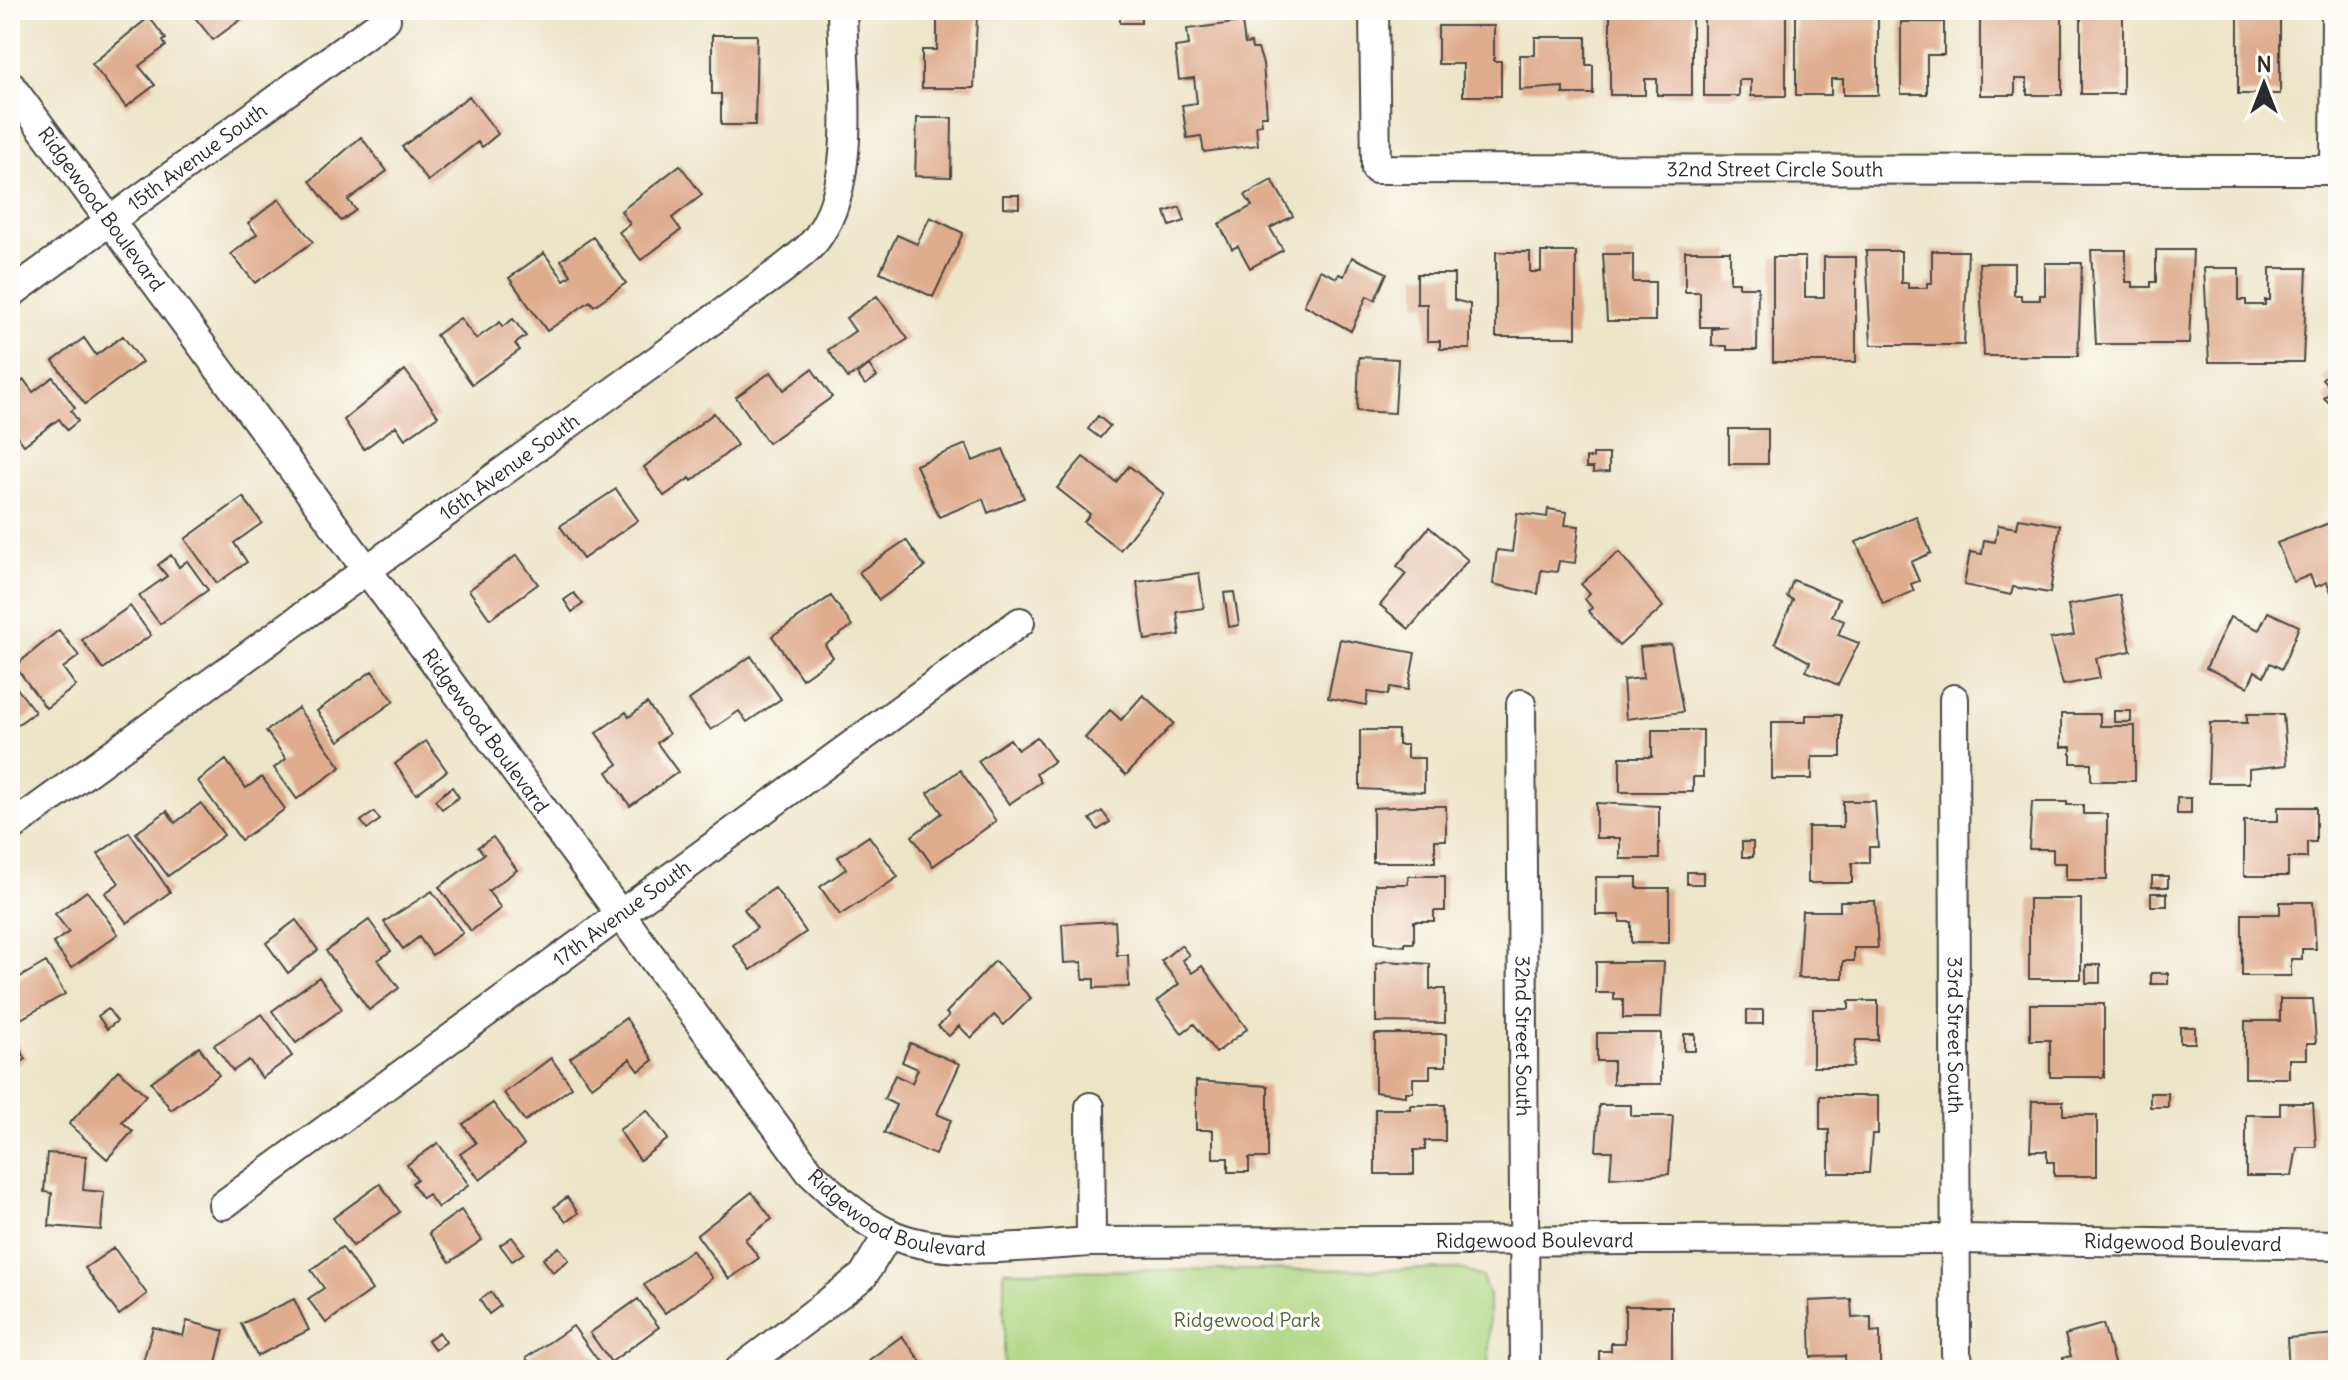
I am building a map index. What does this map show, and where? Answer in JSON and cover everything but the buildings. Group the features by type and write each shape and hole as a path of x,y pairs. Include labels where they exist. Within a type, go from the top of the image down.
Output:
{"street":[{"name":"16th Avenue South","path":"10,828 783,269 819,236 839,195 843,157 842,10"},
{"name":"32nd Street Circle South","path":"1374,10 1376,169 2335,170 2336,10"},
{"name":"15th Avenue South","path":"10,294 386,19"},
{"name":"Ridgewood Boulevard","path":"10,85 810,1172 845,1206 889,1233 953,1247 1091,1242 1956,1239 2338,1245"},
{"name":"17th Avenue South","path":"223,1205 1020,622"},
{"name":"33rd Street South","path":"1954,699 1956,1354 1961,1370"},
{"name":"32nd Street South","path":"1521,704 1525,1370"},
{"path":"1090,1107 1091,1242"},
{"path":"739,1370 863,1276 889,1233"}],"green space":[{"name":"Ridgewood Park","path":"1461,1269 1482,1277 1489,1296 1489,1370 1004,1370 1004,1271"}]}
